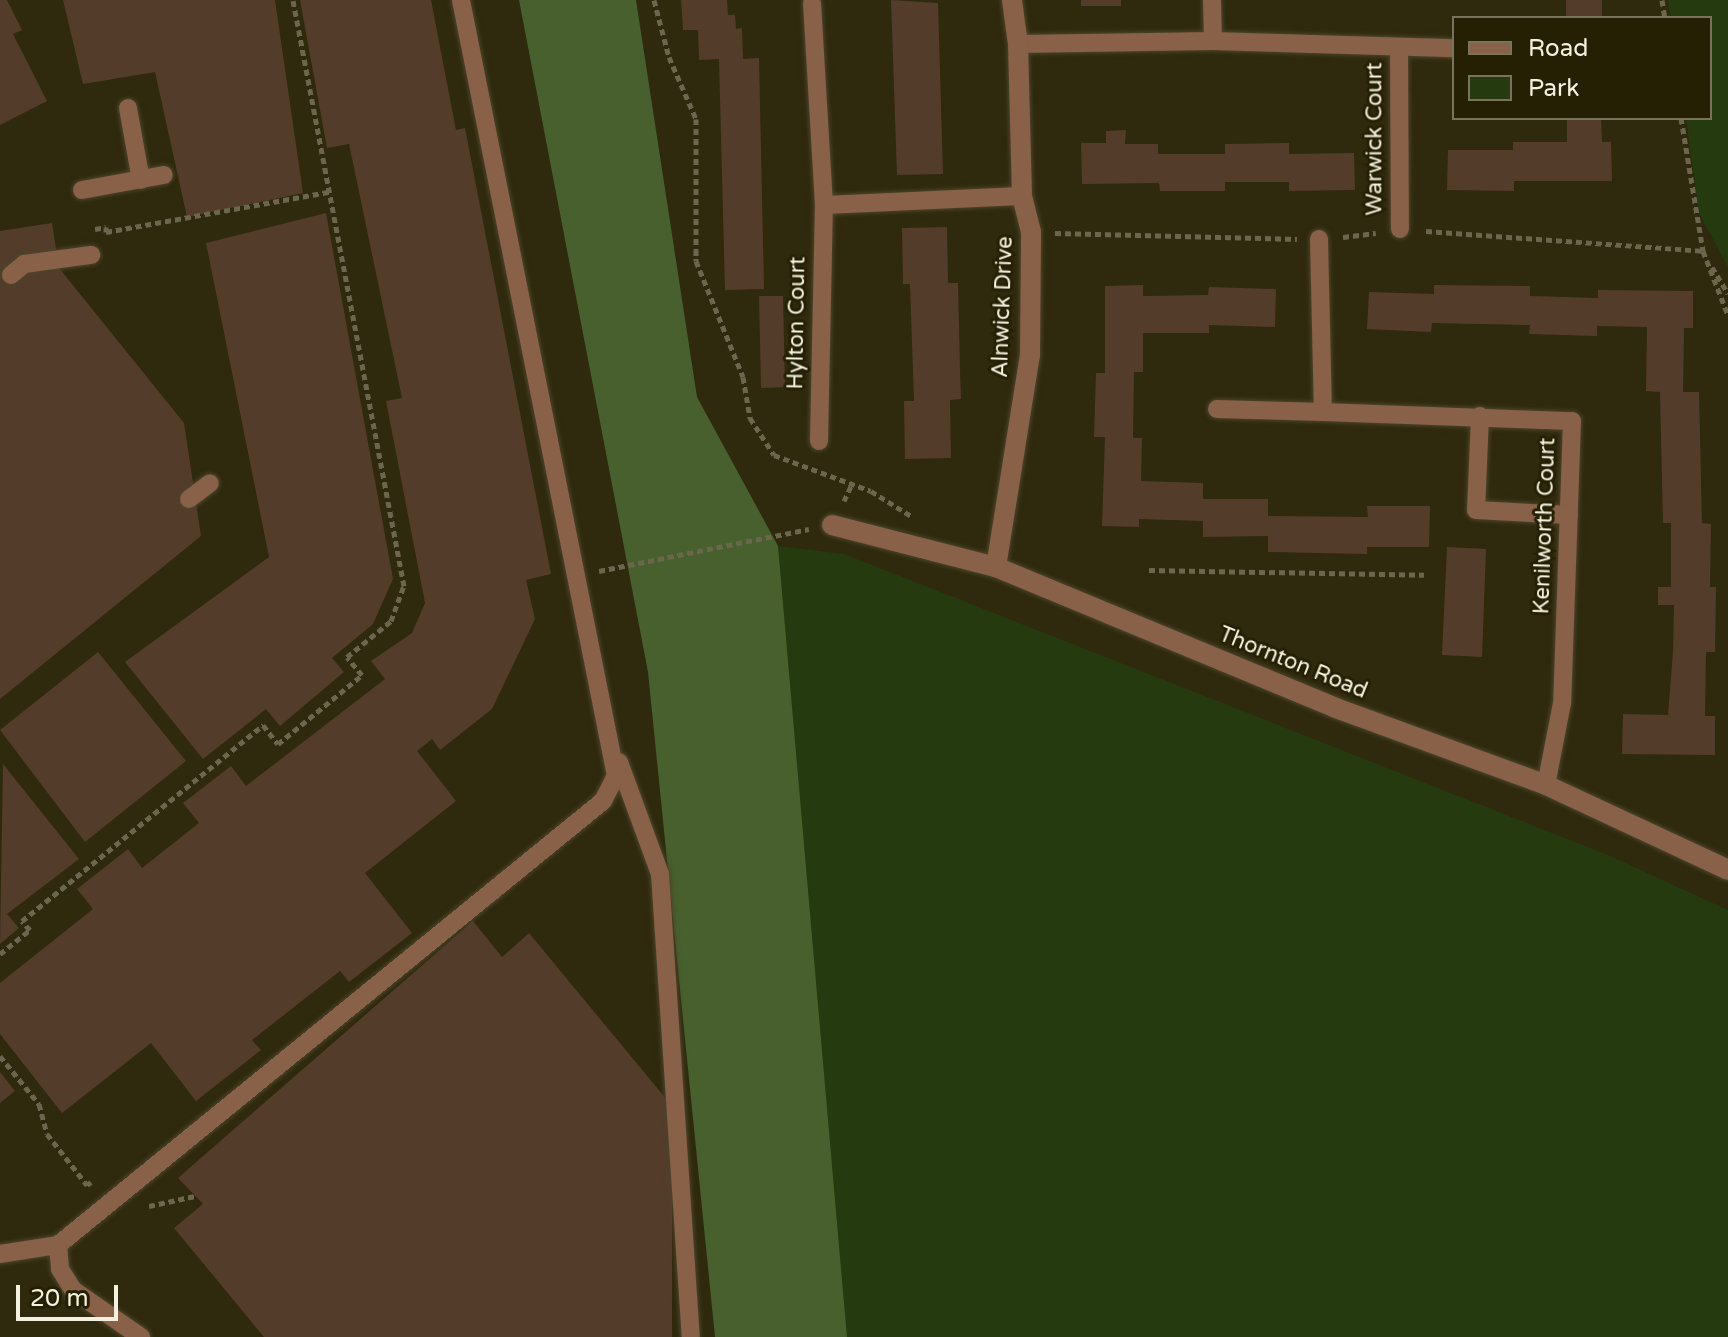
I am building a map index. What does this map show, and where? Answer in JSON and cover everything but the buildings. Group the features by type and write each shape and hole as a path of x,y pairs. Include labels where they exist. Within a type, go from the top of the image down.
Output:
{"street":[{"name":"Alnwick Drive","path":"996,567 1030,355 1031,232 1022,196 1018,44 1012,0"},
{"name":"Thornton Road","path":"832,525 996,567 1336,708 1546,785 1728,870"}],"lane":[{"path":"0,1254 58,1245 603,801 616,776 613,748 461,0"},
{"path":"1212,0 1213,41"},
{"name":"Hylton Court","path":"812,3 824,205 819,441"},
{"name":"Warwick Court","path":"1018,44 1213,41 1399,49 1452,48"},
{"name":"Warwick Court","path":"1399,49 1400,229"},
{"path":"128,108 141,180"},
{"path":"82,190 164,175"},
{"path":"824,205 1022,196"},
{"path":"1319,239 1323,412"},
{"path":"11,275 24,264 91,255"},
{"name":"Kenilworth Court","path":"1217,409 1572,421 1562,703 1546,785"},
{"path":"1480,416 1476,510 1569,515"},
{"path":"189,499 210,483"},
{"path":"613,748 660,874 691,1337"},
{"path":"58,1245 60,1269 73,1290 141,1337"}],"path":[{"path":"0,954 30,930 22,921 263,725 278,744 362,675 347,657 391,621 404,586 293,0"},
{"path":"654,0 669,57 696,119 696,261 743,377 750,418 774,455 871,491 921,522"},
{"path":"1681,120 1703,251 1728,294"},
{"path":"88,230 106,227 106,232 329,192"},
{"path":"613,567 785,532"},
{"path":"1149,570 1424,575"},
{"path":"0,1056 39,1104 47,1134 87,1185"}],"green space":[{"path":"519,0 636,0 697,397 778,546 847,1337 715,1337 648,672"},
{"path":"1668,0 1728,0 1728,267 1699,213 1686,120 1712,120 1712,16 1671,16"},
{"path":"778,546 844,554 1608,855 1728,910 1728,1337 847,1337"}]}
